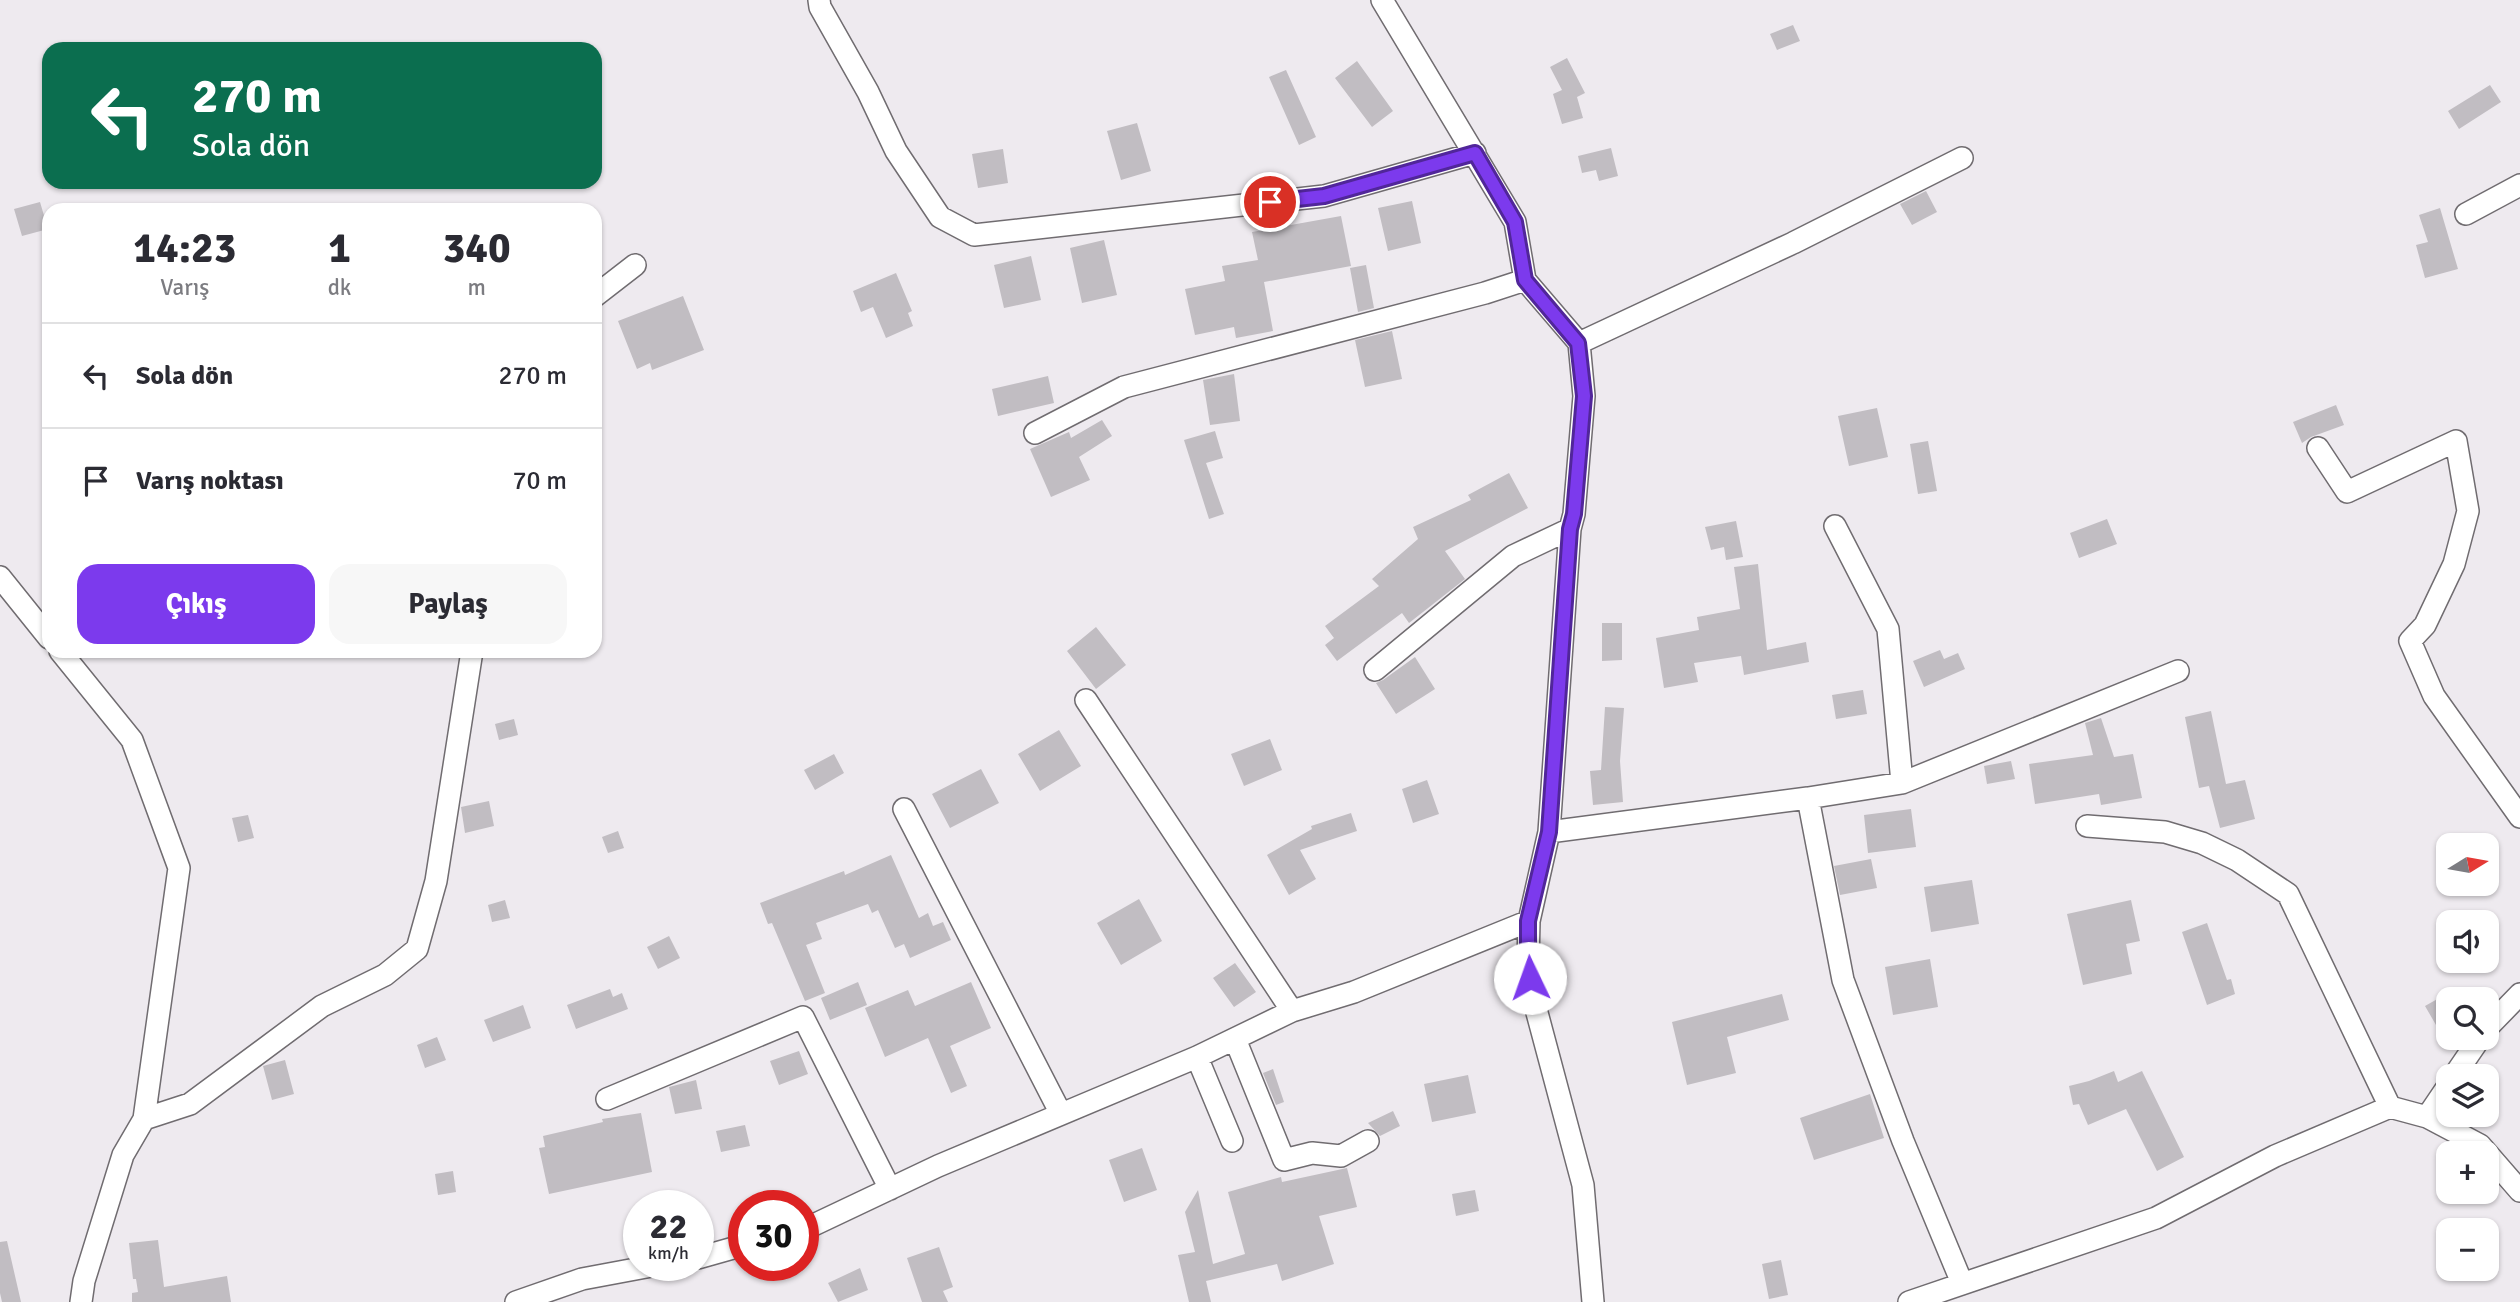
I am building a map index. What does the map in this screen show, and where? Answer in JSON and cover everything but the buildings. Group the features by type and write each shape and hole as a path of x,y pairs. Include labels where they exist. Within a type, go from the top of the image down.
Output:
{"street":[{"path":"819,0 820,7 868,92 896,151 940,217 974,235 1324,196 1475,153"},
{"path":"1382,0 1515,222 1525,280 1578,343 1584,396 1574,514 1570,529 1549,832 1528,921 1528,963 1532,994 1583,1185 1593,1302"},
{"path":"1578,343 1793,243 1962,158"},
{"path":"2466,214 2520,185"},
{"path":"602,291 635,265"},
{"path":"1035,433 1124,387 1485,293 1525,280"},
{"path":"2318,448 2347,492 2456,441 2468,511 2454,564 2425,625 2410,641 2434,696 2520,817"},
{"path":"1835,526 1888,628 1902,783"},
{"path":"1375,670 1513,556 1570,529"},
{"path":"0,577 42,629"},
{"path":"66,658 132,740 179,868 144,1119 122,1154 84,1281 81,1302"},
{"path":"144,1119 190,1104 322,1006 385,975 417,949 436,881 471,658"},
{"path":"1549,832 1902,783 2178,671"},
{"path":"1086,700 1292,1011"},
{"path":"1808,798 1843,980 1903,1141 1962,1283"},
{"path":"904,809 1061,1114"},
{"path":"2087,826 2165,832 2202,843 2237,860 2288,894 2390,1107"},
{"path":"819,1222 938,1166 1197,1057 1292,1011 1354,992 1528,921"},
{"path":"2499,1016 2520,994"},
{"path":"607,1099 803,1017 890,1189"},
{"path":"1235,1039 1284,1160 1312,1153 1341,1156 1368,1141"},
{"path":"1197,1057 1232,1142"},
{"path":"2427,1117 2436,1104"},
{"path":"1909,1302 2156,1218 2276,1156 2390,1107 2427,1117 2480,1146 2520,1191"},
{"path":"516,1302 582,1279 623,1271"}],"route":[{"path":"1270,202 1324,196 1475,153 1515,222 1525,280 1578,343 1584,396 1574,514 1570,529 1549,832 1528,921 1530,978"}]}
